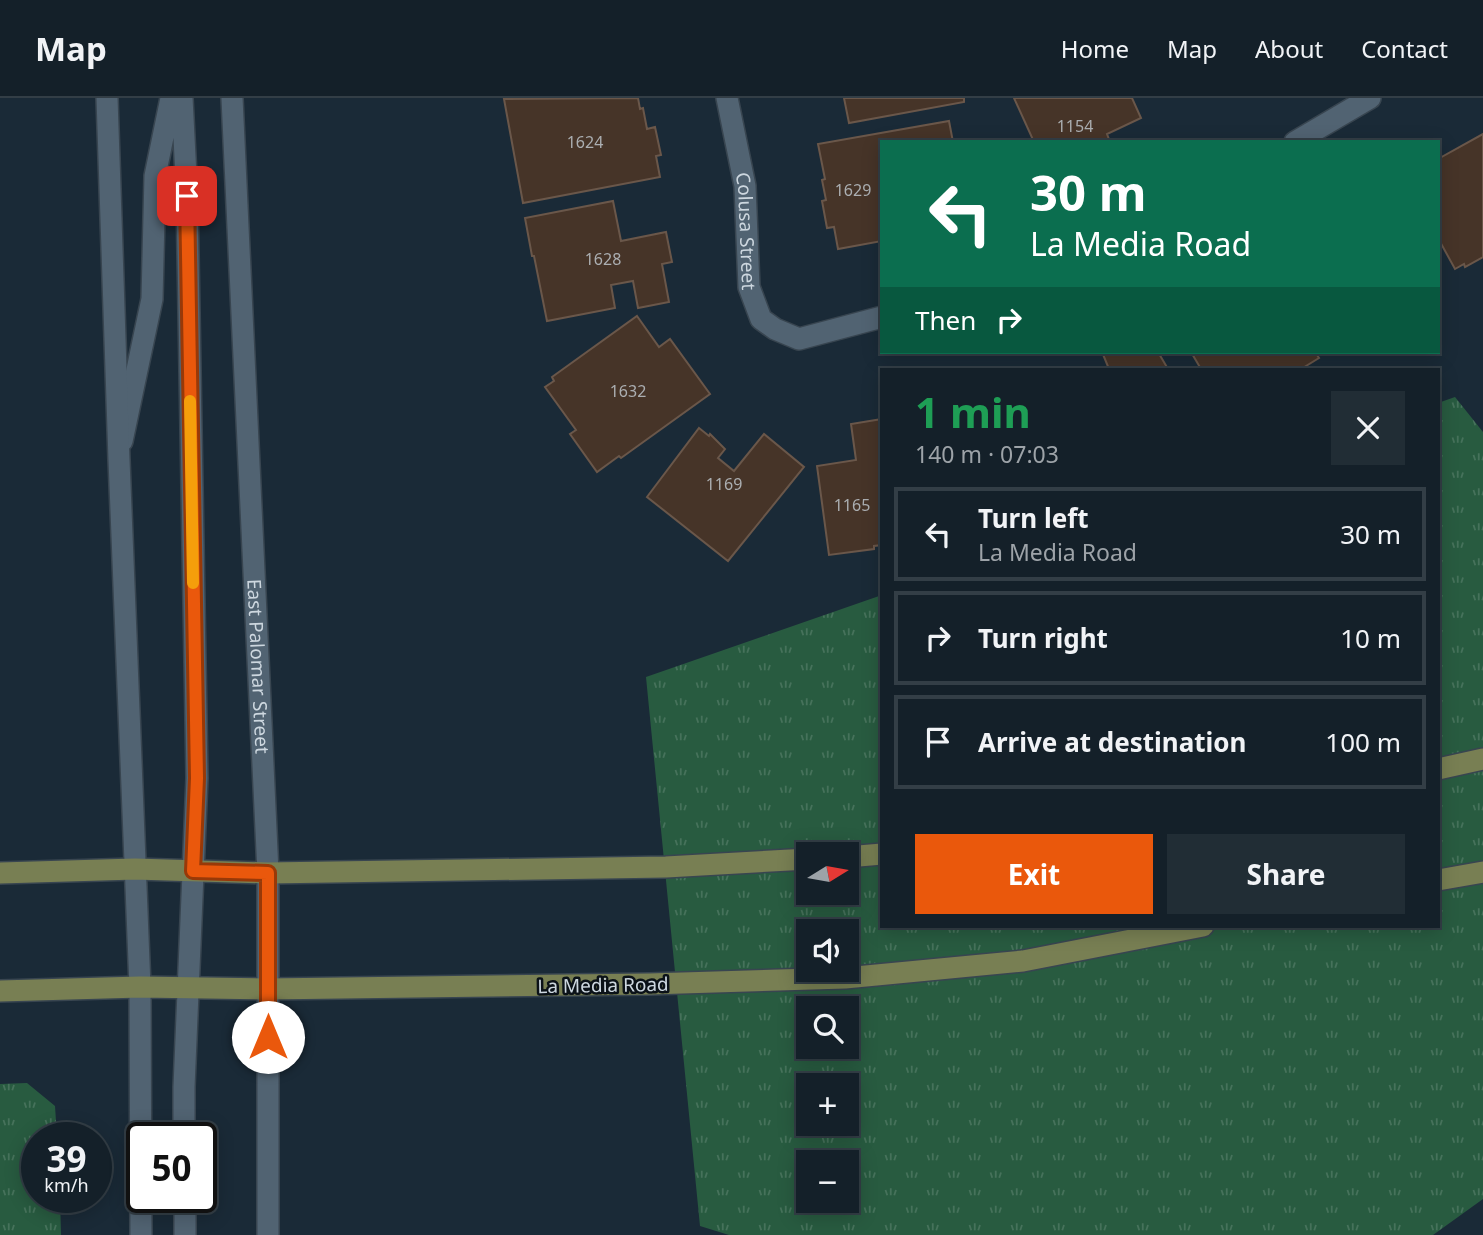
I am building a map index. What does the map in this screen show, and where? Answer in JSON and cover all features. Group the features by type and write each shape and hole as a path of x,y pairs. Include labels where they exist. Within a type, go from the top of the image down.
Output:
{"main road":[{"path":"107,98 139,987 141,1235"},
{"path":"119,460 152,299 155,176 171,98"},
{"path":"182,98 187,196 196,750 184,1122"},
{"name":"East Palomar Street","path":"232,98 268,873 268,1235"},
{"name":"Colusa Street","path":"727,98 745,186 749,287 761,319 775,329 799,339 880,318"},
{"path":"1298,140 1370,98"},
{"path":"1440,769 1483,759"},
{"path":"859,856 880,854"},
{"path":"0,873 135,869 268,873 666,867 796,860"},
{"path":"1440,880 1483,872"},
{"name":"La Media Road","path":"0,991 139,987 268,989 649,984 845,978 1023,961 1193,928"},
{"path":"185,1213 185,1235"}],"green space":[{"path":"1455,397 1483,432 1483,1199 1433,1235 729,1235 700,1226 646,677 880,596 880,928 1440,928 1440,402"},
{"path":"27,1083 55,1106 56,1122 21,1122 21,1213 60,1213 61,1235 0,1235 0,1084"}],"building":[{"path":"638,98 647,129 655,127 661,155 656,156 660,177 523,203 504,99"},
{"path":"844,98 964,98 964,102 849,123"},
{"path":"1014,98 1132,98 1141,118 1107,134 1109,140 1033,140"},
{"path":"949,121 953,140 880,140 880,241 838,249 834,227 827,228 822,201 826,200 822,180 825,179 818,144"},
{"path":"1483,134 1483,257 1465,267 1464,264 1455,269 1440,242 1440,158"},
{"path":"613,201 621,241 666,232 672,262 662,264 669,302 638,308 633,281 611,285 615,308 547,321 525,218"},
{"path":"637,316 659,347 670,339 710,394 621,458 619,456 597,472 570,434 576,430 545,387 554,381 552,377"},
{"path":"1103,354 1159,354 1167,368 1109,368"},
{"path":"1192,354 1316,354 1319,358 1303,368 1200,368"},
{"path":"880,419 880,545 874,546 874,549 829,555 817,466 856,460 851,424"},
{"path":"699,428 709,436 710,434 725,449 718,458 734,471 764,434 804,467 728,561 647,497"}],"slow traffic":[{"path":"190,401 193,583"}],"route":[{"path":"187,196 197,778 193,871 268,873 268,1037"}]}
